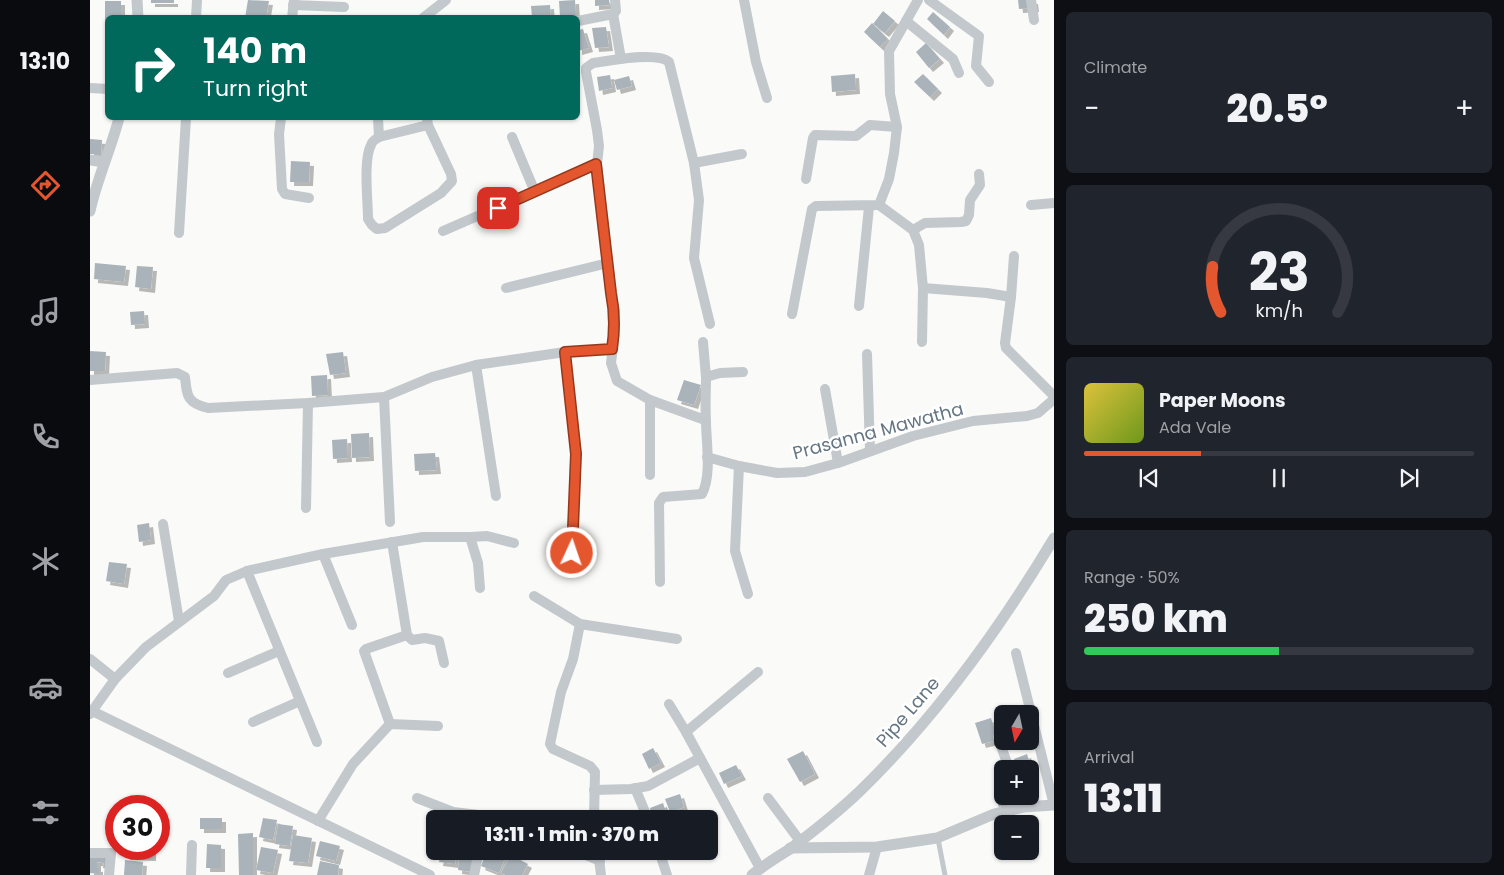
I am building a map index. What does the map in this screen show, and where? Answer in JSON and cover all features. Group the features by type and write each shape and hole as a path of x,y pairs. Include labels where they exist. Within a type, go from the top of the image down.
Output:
{"street":[{"path":"137,0 138,15"},
{"path":"196,15 197,0"},
{"path":"427,15 446,0"},
{"path":"615,0 616,11 613,14 621,59"},
{"path":"744,0 756,62 767,98"},
{"path":"859,306 874,206 889,179 894,153 897,127 890,94 889,51 918,0"},
{"path":"930,0 978,36 976,66 989,82"},
{"path":"1031,0 1034,20"},
{"path":"292,15 294,2 344,7"},
{"path":"580,21 613,14"},
{"path":"906,21 952,59 960,73"},
{"path":"706,420 650,400 616,381 611,363 615,311 596,164 599,146 586,68 593,63 655,57 666,59 670,62 694,164 699,200 694,258 710,324"},
{"path":"90,88 105,89"},
{"path":"90,211 104,162 119,120"},
{"path":"179,233 186,120"},
{"path":"281,120 279,134 282,189 285,194 309,198"},
{"path":"378,120 379,137"},
{"path":"428,121 451,174 452,181 441,192 385,228 377,229 368,219 367,161 370,146 379,137 428,121"},
{"path":"806,179 815,135 856,136 870,125 897,127"},
{"path":"512,136 535,192"},
{"path":"694,164 742,154"},
{"path":"90,160 104,162"},
{"path":"444,231 596,164"},
{"path":"913,230 925,223 966,221 969,215 970,200 980,185 979,174"},
{"path":"1030,205 1054,203"},
{"path":"792,314 812,209 816,206 874,206 913,230 919,245 923,288 922,342"},
{"path":"1014,256 1006,348 1054,398"},
{"path":"506,288 608,263"},
{"path":"923,288 987,293 1011,297"},
{"path":"660,582 659,503 663,497 702,494 706,487 706,378 703,342"},
{"path":"90,380 177,373 185,377 188,397 195,405 208,408 308,403 384,397 432,377 476,365 565,352 612,349"},
{"path":"565,352 576,454 572,553"},
{"path":"867,354 870,452"},
{"path":"476,365 496,496"},
{"path":"706,378 720,373 743,372"},
{"path":"825,389 838,463"},
{"path":"384,397 390,522"},
{"name":"Prasanna Mawatha","path":"707,457 739,466 777,473 805,472 838,463 913,436 973,421 1027,416 1038,413 1054,398"},
{"path":"650,400 650,475"},
{"path":"306,508 308,403"},
{"path":"739,466 735,551 748,594"},
{"path":"163,524 179,621"},
{"path":"430,875 91,712 115,678 146,647 214,596 226,580 247,571 323,554 423,537 487,536 514,543"},
{"path":"470,537 478,563 480,588"},
{"name":"Pipe Lane","path":"756,872 827,820 860,791 914,734 977,657 1030,578 1054,538"},
{"path":"392,542 408,635 412,640 425,638 439,641 444,664"},
{"path":"323,554 352,625"},
{"path":"247,571 317,742"},
{"path":"534,596 580,624 677,639"},
{"path":"580,624 573,659 561,692 550,744 553,749 590,766 595,772 594,810"},
{"path":"390,724 364,651 408,635"},
{"path":"228,673 279,651"},
{"path":"1016,653 1054,805 1039,804"},
{"path":"90,659 115,678"},
{"path":"686,732 758,672"},
{"path":"253,722 300,701"},
{"path":"669,704 700,758 756,872"},
{"path":"318,821 353,764 390,724 438,726"},
{"path":"594,790 648,786 700,758"},
{"path":"635,788 644,810"},
{"path":"417,798 448,810"},
{"path":"768,798 800,841"},
{"path":"790,848 877,847 937,838 1015,805"},
{"path":"191,875 192,845"},
{"path":"869,875 877,847"},
{"path":"90,852 111,853 109,875"},
{"path":"474,875 477,860"},
{"path":"600,860 602,875"},
{"path":"662,860 667,875"}],"lane":[{"path":"937,838 945,875"}],"building":[{"path":"151,0 174,0 174,3 151,3"},
{"path":"248,0 269,1 267,15 246,15"},
{"path":"575,0 576,15 560,15 559,1"},
{"path":"595,0 609,0 610,5 595,6"},
{"path":"1018,0 1034,0 1035,8 1019,9"},
{"path":"105,1 121,1 121,15 105,15"},
{"path":"550,5 551,15 532,15 531,6"},
{"path":"883,11 895,21 885,33 873,24"},
{"path":"933,12 950,27 944,35 927,19"},
{"path":"872,23 888,39 880,47 864,32"},
{"path":"606,27 609,47 595,48 592,28"},
{"path":"583,29 589,48 580,50 580,30"},
{"path":"926,43 940,59 929,68 916,52"},
{"path":"855,74 856,90 832,92 831,76"},
{"path":"923,74 938,89 930,97 914,82"},
{"path":"610,75 612,88 599,91 597,77"},
{"path":"629,76 632,86 617,90 614,80"},
{"path":"90,139 102,140 101,154 90,154"},
{"path":"291,161 310,162 309,182 290,182"},
{"path":"95,263 126,266 124,282 94,279"},
{"path":"137,266 153,267 151,289 135,287"},
{"path":"144,311 145,324 131,325 130,312"},
{"path":"90,351 106,352 105,371 90,371"},
{"path":"343,352 346,373 330,375 326,354"},
{"path":"327,375 328,395 312,396 311,376"},
{"path":"684,380 701,385 694,405 677,400"},
{"path":"369,433 370,457 352,458 351,434"},
{"path":"347,439 348,458 333,459 332,440"},
{"path":"435,453 437,470 415,471 414,454"},
{"path":"149,523 151,540 139,542 137,525"},
{"path":"109,562 127,564 124,584 106,581"},
{"path":"991,718 994,727 994,741 982,744 975,723"},
{"path":"653,748 661,763 649,769 642,754"},
{"path":"803,751 815,774 800,782 787,759"},
{"path":"1027,754 1029,760 1014,760"},
{"path":"736,765 742,776 724,784 719,773"},
{"path":"680,794 684,807 669,810 665,799"},
{"path":"663,803 665,810 651,810 650,808"},
{"path":"200,818 222,818 222,829 200,829"},
{"path":"263,818 277,820 273,840 259,837"},
{"path":"278,824 293,826 290,846 275,844"},
{"path":"253,833 253,875 239,875 238,834"},
{"path":"293,835 312,838 308,863 289,861"},
{"path":"320,841 340,846 336,861 316,856"},
{"path":"207,844 221,845 221,868 206,868"},
{"path":"261,847 278,850 273,873 256,870"},
{"path":"90,854 105,856 105,860 109,860 108,869 103,868 104,863 97,862 99,874 90,873"},
{"path":"125,860 143,862 142,875 124,875"},
{"path":"439,860 456,860 455,864 439,862"},
{"path":"459,860 475,860 473,872 458,870"},
{"path":"483,860 504,860 499,873 481,866"},
{"path":"508,860 520,860 528,864 522,875 505,875 501,873"},
{"path":"320,861 339,865 338,875 317,875"}],"route":[{"path":"498,208 596,164 611,293 615,311 615,329 612,349 565,352 576,454 572,553"}]}
